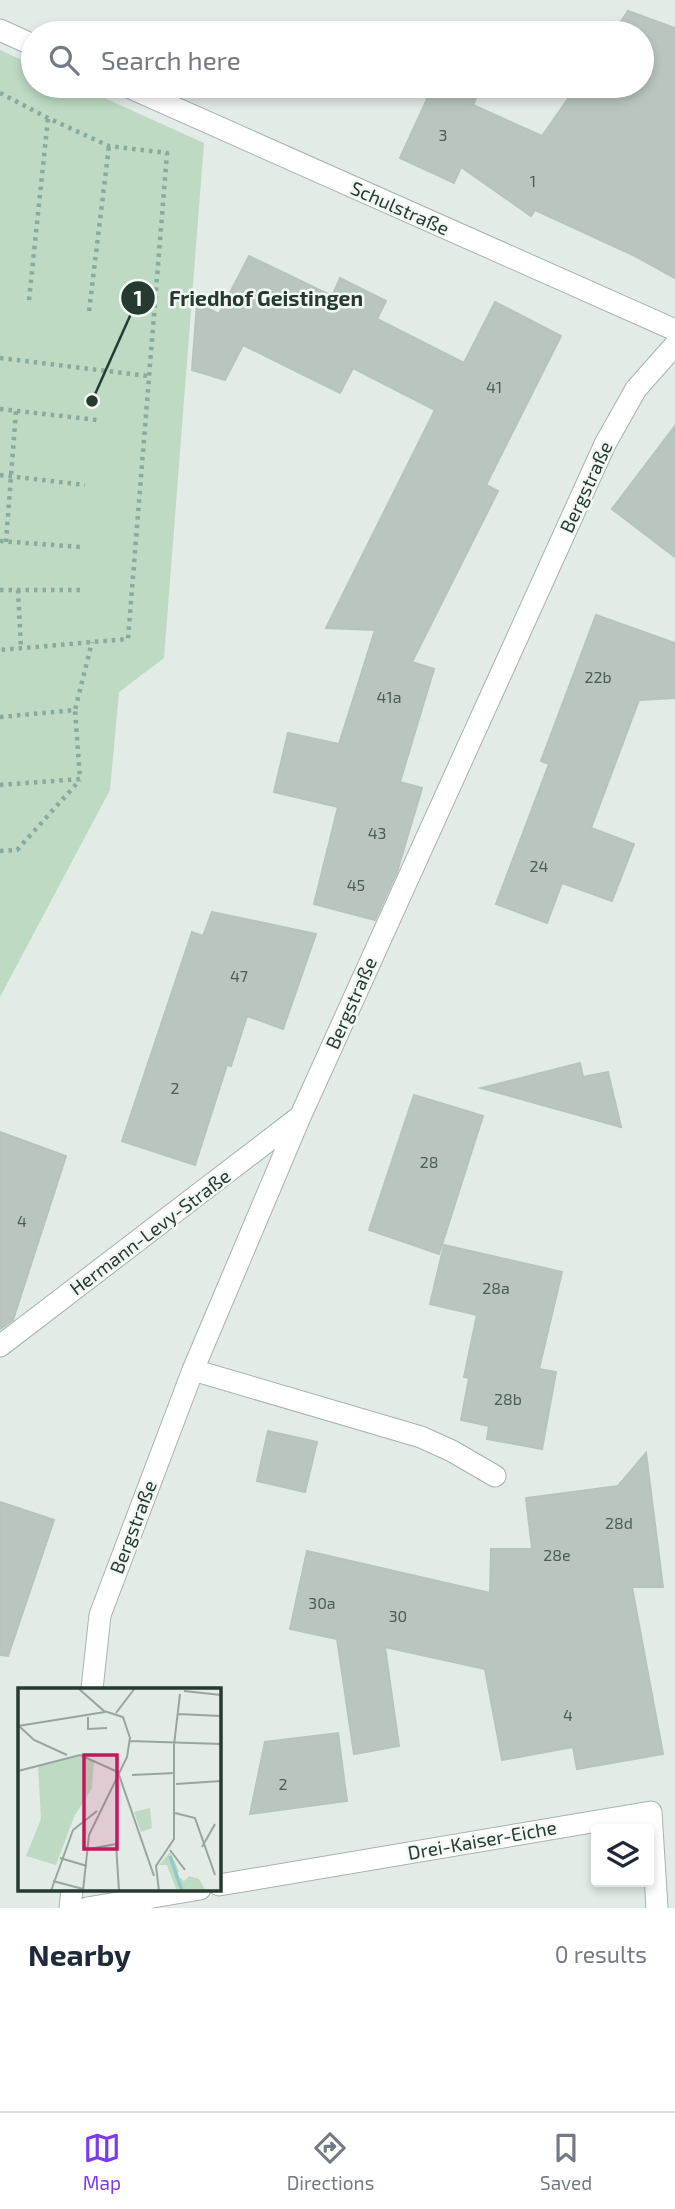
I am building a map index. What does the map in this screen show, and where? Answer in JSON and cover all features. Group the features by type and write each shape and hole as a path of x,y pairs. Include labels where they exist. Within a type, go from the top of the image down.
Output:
{"street":[{"path":"0,30 21,40"},
{"name":"Schulstraße","path":"153,98 675,330"},
{"name":"Bergstraße","path":"92,1688 100,1615 193,1370 300,1117 605,444 636,389 675,345"},
{"name":"Hermann-Levy-Straße","path":"0,1346 300,1117"},
{"path":"193,1370 421,1437 495,1476"},
{"name":"Drei-Kaiser-Eiche","path":"220,1885 651,1812 657,1908"},
{"path":"70,1908 72,1890"},
{"path":"87,1908 194,1890"}],"path":[{"path":"0,93 109,146 167,153 128,639 0,650"},
{"path":"29,300 48,118"},
{"path":"89,311 109,146"},
{"path":"0,358 148,376"},
{"path":"0,409 97,420"},
{"path":"16,411 3,541 80,547"},
{"path":"0,475 85,485"},
{"path":"0,590 80,590"},
{"path":"18,590 21,648"},
{"path":"0,851 18,850 80,779 75,710 92,642"},
{"path":"0,717 75,710"},
{"path":"0,785 80,779"}],"green space":[{"path":"0,50 21,60 21,98 105,98 204,143 164,658 119,692 110,790 0,997"}],"building":[{"path":"628,11 675,28 675,278 635,256 535,210 531,216 461,167 454,183 400,158 428,98 476,98 473,105 542,136 569,98 654,98 654,21 621,21"},
{"path":"249,256 332,296 340,278 386,301 377,319 464,363 495,302 561,336 486,485 498,491 412,662 434,669 400,782 422,788 397,872 375,920 314,904 338,807 274,792 288,733 339,744 375,630 326,628 435,410 353,368 340,393 243,345 225,380 192,370 197,303 219,314"},
{"path":"675,426 675,557 612,509"},
{"path":"596,615 675,643 675,698 639,700 591,828 634,844 612,901 562,883 547,923 496,904 549,764 541,761"},
{"path":"212,912 316,934 283,1029 247,1016 231,1066 227,1065 195,1165 122,1141 192,932 203,936"},
{"path":"580,1063 583,1077 608,1072 621,1127 481,1088"},
{"path":"414,1095 483,1116 439,1254 369,1230"},
{"path":"0,1132 66,1156 13,1320 0,1329"},
{"path":"444,1245 562,1272 539,1369 556,1372 542,1449 487,1439 489,1426 461,1420 469,1378 464,1377 477,1315 430,1304"},
{"path":"268,1431 317,1442 305,1492 257,1481"},
{"path":"646,1453 663,1587 632,1587 663,1754 577,1769 573,1747 502,1760 485,1669 385,1647 399,1746 354,1754 337,1639 290,1629 307,1551 490,1593 491,1549 532,1549 526,1498 618,1486"},
{"path":"0,1502 54,1520 8,1656 0,1655"},
{"path":"338,1733 347,1801 250,1814 265,1742"}],"place":[{"name":"Friedhof Geistingen","path":"92,401"}]}
